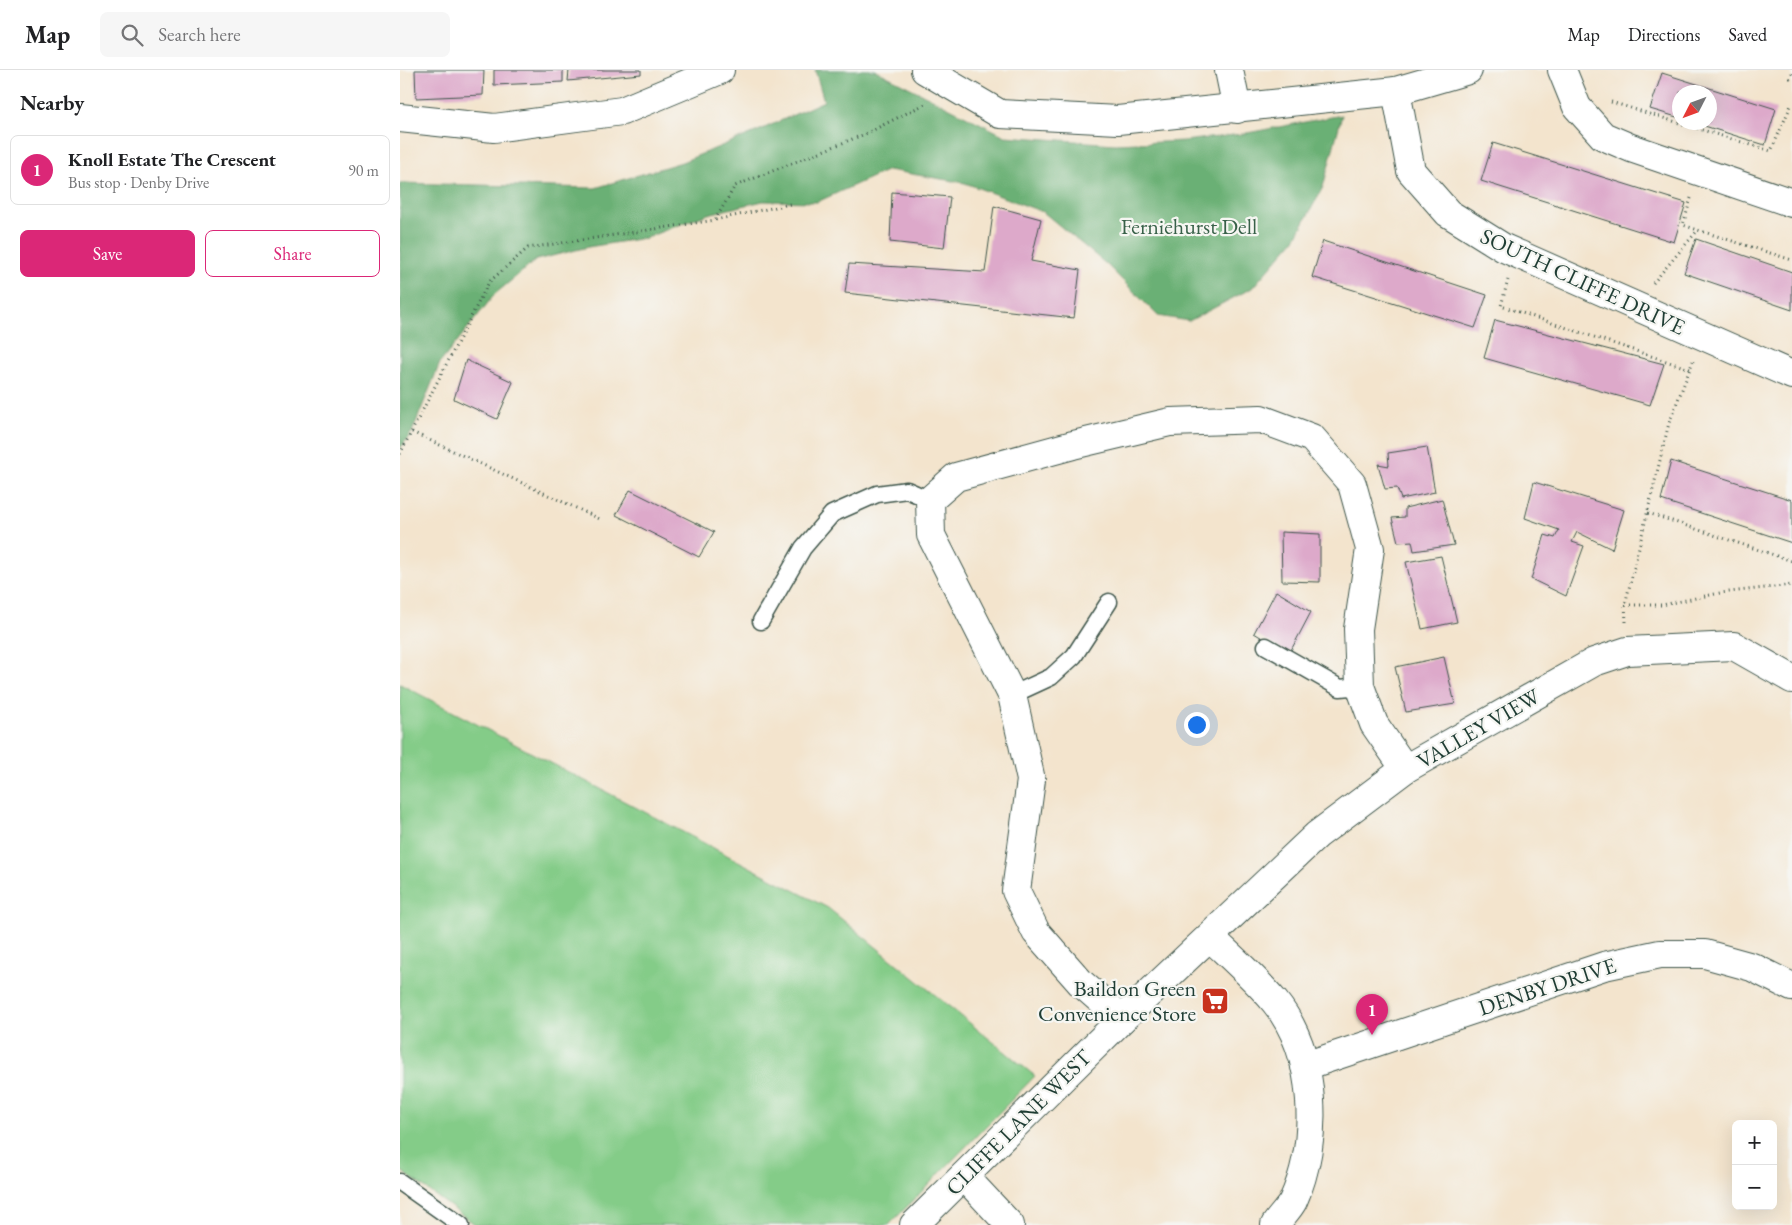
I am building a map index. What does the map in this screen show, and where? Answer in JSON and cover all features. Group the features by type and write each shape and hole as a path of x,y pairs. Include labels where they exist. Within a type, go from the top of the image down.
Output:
{"street":[{"path":"400,118 494,128 622,110 720,70"},
{"path":"925,70 1000,114 1118,120 1396,91 1468,70"},
{"path":"1229,70 1237,108"},
{"path":"1566,79 1577,106 1603,136 1631,148 1792,203"},
{"name":"SOUTH CLIFFE DRIVE","path":"1396,91 1411,171 1448,213 1504,248 1702,337 1792,375"},
{"path":"1122,1019 1081,983 1036,932 1016,891 1031,780 1012,695 931,535 930,500 956,477 1073,445 1170,422 1261,419 1312,438 1352,484 1370,549 1358,629 1360,686 1374,724 1405,769"},
{"name":"VALLEY VIEW","path":"1210,937 1317,835 1405,769 1594,662 1627,650 1734,646 1792,679"},
{"path":"1210,937 1275,1002 1296,1036 1305,1066 1309,1086 1311,1121 1305,1164 1292,1202 1275,1225"},
{"name":"CLIFFE LANE WEST","path":"914,1225 1122,1019 1210,937"},
{"name":"DENBY DRIVE","path":"1305,1066 1604,966 1660,954 1705,954 1752,967 1792,987"},
{"path":"964,1176 1010,1225"}],"lane":[{"path":"761,621 803,548 832,514 877,494 907,490 930,500"},
{"path":"1012,695 1051,677 1074,656 1109,602"},
{"path":"1266,646 1340,688 1360,686"},
{"path":"400,1182 461,1225"}],"path":[{"path":"1792,73 1790,78 1792,78"},
{"path":"1566,79 1771,151 1792,103"},
{"path":"715,220 735,186 865,134 955,89"},
{"path":"1700,171 1683,225 1792,260"},
{"path":"400,454 489,282 528,248 715,220 790,204"},
{"path":"1634,306 1698,230"},
{"path":"1517,279 1508,280 1501,306 1690,369"},
{"path":"1702,337 1669,423 1625,605 1662,605 1720,593 1792,585"},
{"path":"412,432 602,520"},
{"path":"1648,512 1792,561"}],"green space":[{"name":"Ferniehurst Dell","path":"815,70 875,70 1005,136 1115,144 1184,141 1242,134 1342,115 1323,187 1295,239 1252,288 1189,321 1158,316 1106,264 1043,212 965,183 888,170 817,202 763,201 708,214 645,238 588,247 536,260 495,294 440,363 412,432 400,449 400,183 595,188 682,162 758,131 824,101"},
{"path":"400,684 828,908 1035,1076 889,1225 476,1225 400,1170"}],"building":[{"path":"415,70 484,70 483,95 416,98"},
{"path":"494,70 563,70 563,82 494,85"},
{"path":"569,70 641,70 641,74 568,81"},
{"path":"1662,73 1700,85 1672,85 1672,116 1650,109"},
{"path":"1717,90 1776,109 1765,145 1717,130"},
{"path":"1493,143 1686,203 1674,242 1481,181"},
{"path":"892,192 950,197 944,248 890,242"},
{"path":"994,206 1041,219 1031,261 1080,270 1074,318 845,293 849,264 985,272"},
{"path":"1696,239 1792,272 1792,310 1684,273"},
{"path":"1323,241 1487,295 1475,328 1312,277"},
{"path":"1495,320 1664,364 1650,405 1484,358"},
{"path":"466,360 513,382 497,419 454,399"},
{"path":"1427,447 1435,492 1401,499 1397,488 1385,489 1378,464 1389,466 1388,453"},
{"path":"1671,461 1792,500 1792,543 1661,500"},
{"path":"1534,482 1624,510 1612,549 1577,532 1572,542 1584,546 1566,596 1531,579 1545,535 1555,538 1559,530 1525,518"},
{"path":"630,490 714,532 699,557 616,515"},
{"path":"1442,499 1454,545 1414,551 1412,541 1398,542 1392,518 1405,517 1405,508"},
{"path":"1281,532 1320,534 1320,582 1282,581"},
{"path":"1441,556 1457,622 1422,629 1406,562"},
{"path":"1276,591 1311,612 1289,654 1254,633"},
{"path":"1444,657 1455,704 1406,712 1395,667"}],"place":[{"name":"Baildon Green Convenience Store","path":"1215,1001"},
{"name":"Knoll Estate The Crescent","path":"1372,1035"}]}
